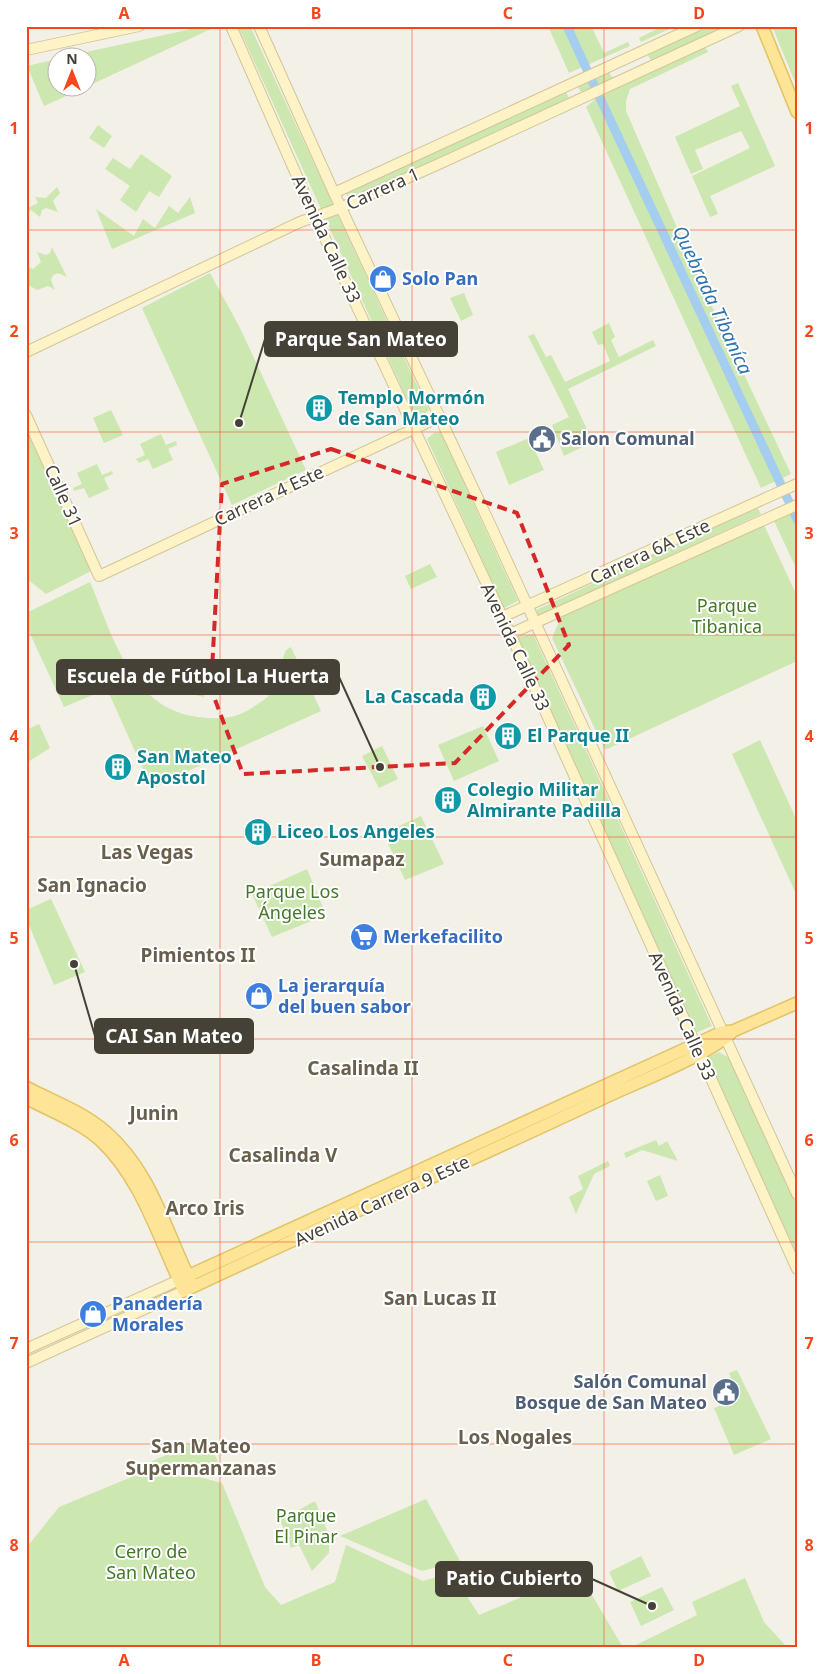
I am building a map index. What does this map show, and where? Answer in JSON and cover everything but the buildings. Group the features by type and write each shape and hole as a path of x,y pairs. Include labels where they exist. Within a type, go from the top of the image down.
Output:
{"main road":[{"path":"762,26 797,112"},
{"name":"Avenida Carrera 9 Este","path":"183,1277 797,1003"},
{"name":"Avenida Carrera 9 Este","path":"189,1289 484,1155 697,1049"},
{"path":"26,1088 94,1124 106,1132 127,1154 147,1184 183,1277"},
{"path":"26,1098 80,1126 99,1139 112,1153 135,1185 189,1289"}],"street":[{"path":"26,50 139,26"},
{"name":"Avenida Calle 33","path":"231,26 314,215 510,634 797,1269"},
{"name":"Avenida Calle 33","path":"260,26 340,208 727,1035 797,1194"},
{"name":"Carrera 1","path":"334,193 697,26"},
{"name":"Carrera 1","path":"26,352 314,215 340,208 739,26"},
{"path":"639,52 646,61 640,72"},
{"path":"620,61 616,66 616,71 620,76 629,76"},
{"name":"Calle 31","path":"26,415 99,576"},
{"name":"Carrera 4 Este","path":"99,576 439,417"},
{"name":"Carrera 6A Este","path":"502,617 528,607 793,485"},
{"name":"Carrera 6A Este","path":"510,634 797,505"},
{"name":"Avenida Carrera 9 Este","path":"26,1349 183,1277"},
{"name":"Avenida Carrera 9 Este","path":"26,1363 189,1289"}],"highlighted area":[{"path":"331,449 517,513 569,645 455,763 243,774 211,689 222,484"}],"green space":[{"path":"205,26 213,26 213,28 98,81 98,50"},
{"path":"238,26 250,26 429,411 415,417"},
{"path":"548,26 591,26 604,53 628,42 630,46 569,73"},
{"path":"663,26 676,26 641,42 639,38"},
{"path":"710,26 726,26 651,61 648,55"},
{"path":"772,26 797,26 797,87"},
{"path":"705,47 708,52 630,89 626,101 626,111 702,285 791,474 761,488 586,107 599,96"},
{"path":"48,61 48,98 62,98 44,106 27,66"},
{"path":"610,70 610,75 614,78 581,92 577,86"},
{"path":"738,83 775,166 710,196 718,214 710,217 692,176 750,148 741,131 695,150 703,169 691,174 675,137 740,106 731,86"},
{"path":"565,90 569,98 348,199 346,192"},
{"path":"98,125 112,136 104,148 89,138"},
{"path":"141,154 172,176 159,197 149,191 136,212 120,200 130,186 105,169 113,158 130,169"},
{"path":"57,187 60,193 53,201 58,212 46,208 42,210 40,217 31,210 26,212 26,209 38,203 35,197 46,198"},
{"path":"190,197 195,213 112,249 96,209 134,236 143,219 155,228 169,206 178,213"},
{"path":"52,247 67,277 58,273 53,275 51,280 55,290 48,286 37,290 30,286 26,288 26,266 33,269 41,262 37,252 46,255 50,253"},
{"path":"210,273 240,328 306,470 232,505 142,308"},
{"path":"464,293 473,315 461,321 450,298"},
{"path":"609,323 615,337 611,340 619,357 653,340 656,346 568,389 593,442 564,456 552,425 569,417 528,336 534,334 546,357 551,355 565,382 610,361 603,344 598,345 592,332"},
{"path":"111,410 123,435 104,443 93,418"},
{"path":"26,429 91,571 46,594 26,578"},
{"path":"441,432 518,601 504,608 427,439 434,433"},
{"path":"161,434 166,445 176,441 177,445 168,449 173,460 153,469 148,459 139,463 136,459 145,455 140,444"},
{"path":"529,438 544,470 509,485 496,452"},
{"path":"97,464 102,475 112,471 113,474 104,478 109,489 89,498 84,488 74,491 73,488 82,484 77,473"},
{"path":"757,507 761,514 538,617 536,610"},
{"path":"797,511 797,570 774,521"},
{"name":"Parque Tibanica","path":"763,523 797,596 797,661 605,750 552,638 561,617"},
{"path":"430,564 437,577 411,589 405,576"},
{"path":"90,582 107,625 128,667 140,685 156,700 175,711 210,718 236,716 244,712 269,696 264,692 275,680 286,650 291,647 321,711 152,789 107,689 64,707 26,625 26,613"},
{"path":"533,634 712,1026 695,1033 516,637"},
{"path":"159,678 204,680 204,697 187,693"},
{"path":"39,724 50,748 26,763 26,730"},
{"path":"483,726 499,761 454,781 438,745"},
{"path":"760,740 797,821 797,896 732,754"},
{"path":"382,746 398,779 379,788 362,756"},
{"path":"421,816 444,864 405,880 383,833"},
{"name":"Parque Los Ángeles","path":"307,869 326,915 272,937 252,894"},
{"path":"51,899 85,972 54,985 26,918 26,910"},
{"path":"719,1052 729,1058 797,1206 797,1254 706,1058"},
{"path":"656,1140 659,1146 667,1141 678,1161 642,1150 626,1158 624,1153"},
{"path":"608,1161 610,1166 594,1174 576,1214 569,1197 583,1189 578,1176"},
{"path":"660,1175 668,1196 656,1201 647,1181"},
{"path":"737,1370 771,1439 734,1455 714,1408 738,1399 729,1373"},
{"path":"206,1437 223,1472 148,1463"},
{"name":"Cerro de San Mateo","path":"134,1476 199,1477 222,1483 265,1587 281,1605 335,1582 346,1545 423,1581 452,1573 479,1615 579,1573 622,1646 625,1648 26,1648 27,1547 59,1507"},
{"name":"Parque El Pinar","path":"426,1499 460,1561 422,1571 340,1536"},
{"name":"Parque El Pinar","path":"315,1501 329,1535 329,1553 312,1571 299,1545 291,1548 280,1520"},
{"path":"641,1556 651,1576 618,1591 609,1572"},
{"path":"745,1578 764,1622 785,1645 797,1648 630,1648 697,1615 692,1602"},
{"path":"662,1587 674,1610 641,1626 630,1602"}],"waterway":[{"name":"Quebrada Tibaníca","path":"567,26 587,70"},
{"name":"Quebrada Tibaníca","path":"591,79 595,87"},
{"name":"Quebrada Tibaníca","path":"599,96 797,519"}],"place":[{"name":"Solo Pan","path":"383,279"},
{"name":"Templo Mormón de San Mateo","path":"319,408"},
{"name":"Parque San Mateo","path":"239,423"},
{"name":"Salon Comunal","path":"542,439"},
{"name":"La Cascada","path":"483,697"},
{"name":"El Parque II","path":"508,736"},
{"name":"San Mateo Apostol","path":"118,767"},
{"name":"Escuela de Fútbol La Huerta","path":"380,767"},
{"name":"Colegio Militar Almirante Padilla","path":"448,800"},
{"name":"Liceo Los Angeles","path":"258,832"},
{"name":"Merkefacilito","path":"364,937"},
{"name":"CAI San Mateo","path":"74,964"},
{"name":"La jerarquía del buen sabor","path":"259,996"},
{"name":"Panadería Morales","path":"93,1314"},
{"name":"Salón Comunal Bosque de San Mateo","path":"726,1392"},
{"name":"Patio Cubierto","path":"652,1606"}],"district":[{"name":"Las Vegas","path":"147,852"},
{"name":"Sumapaz","path":"362,859"},
{"name":"San Ignacio","path":"92,885"},
{"name":"Pimientos II","path":"198,955"},
{"name":"Casalinda II","path":"363,1068"},
{"name":"Junin","path":"154,1113"},
{"name":"Casalinda V","path":"283,1155"},
{"name":"Arco Iris","path":"205,1208"},
{"name":"San Lucas II","path":"440,1298"},
{"name":"Los Nogales","path":"515,1437"},
{"name":"San Mateo Supermanzanas","path":"201,1457"}]}
